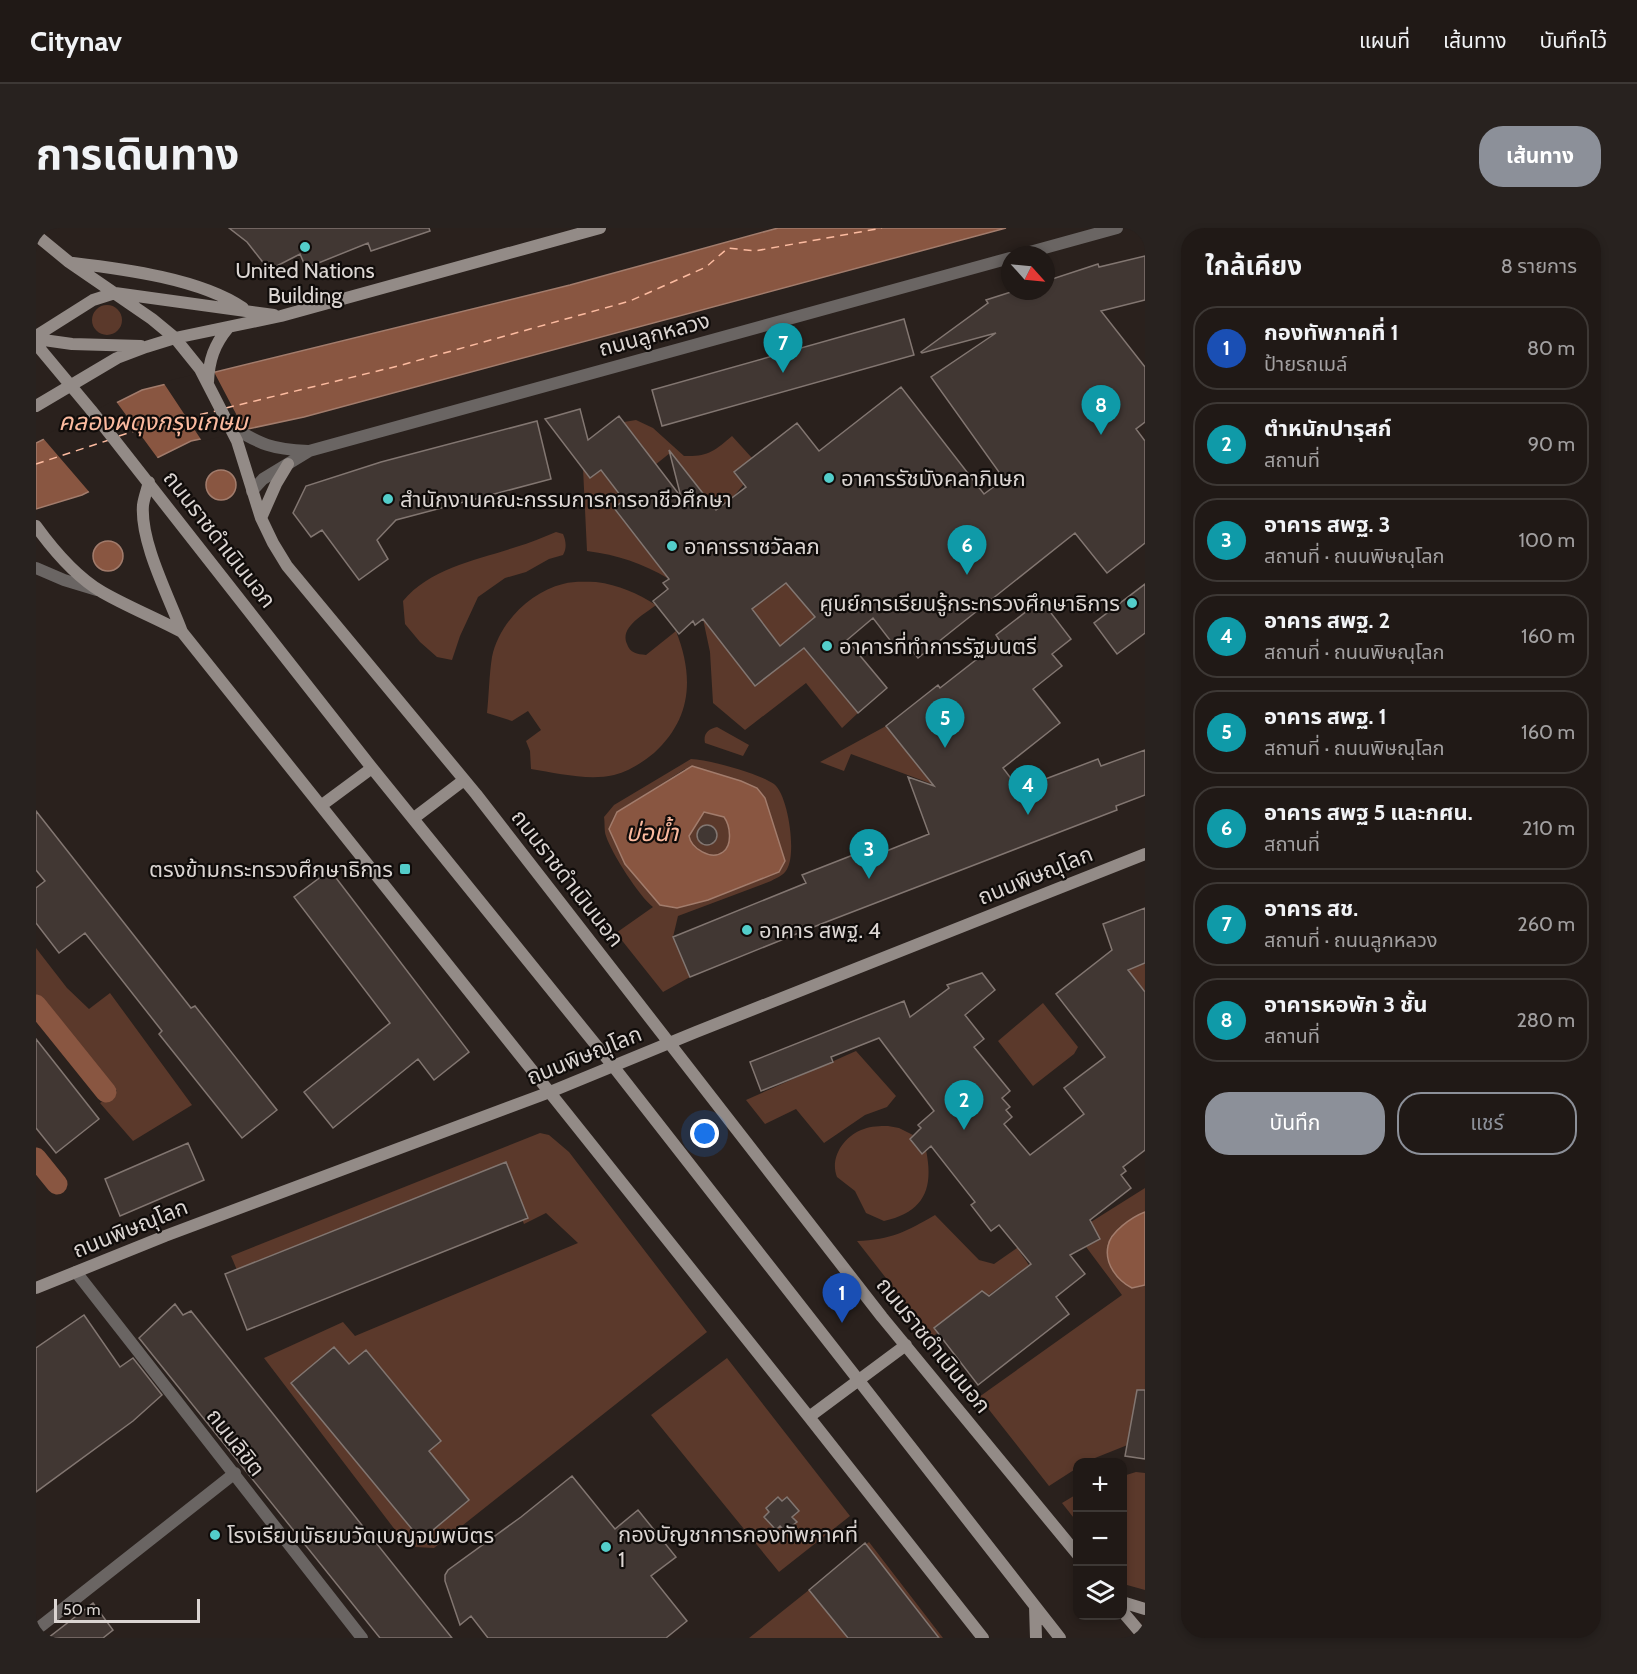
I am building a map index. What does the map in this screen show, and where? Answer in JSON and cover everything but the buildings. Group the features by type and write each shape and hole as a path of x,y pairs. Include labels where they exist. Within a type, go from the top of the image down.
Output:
{"main road":[{"path":"36,405 117,358 146,347 175,338 281,316 600,228"},
{"name":"ถนนราชดำเนินนอก","path":"36,235 69,262 175,338 200,369 237,441 261,518 287,566 464,780 882,1317 1073,1550"},
{"path":"69,262 119,269 210,290 227,297 246,310"},
{"path":"36,338 93,300 115,293 281,316"},
{"path":"207,383 211,355 216,342 228,328"},
{"path":"36,338 72,344 146,347"},
{"name":"ถนนราชดำเนินนอก","path":"36,344 146,478 372,768 613,1066 1060,1638"},
{"path":"261,518 288,464"},
{"path":"146,478 143,521 148,544 182,632 983,1638"},
{"path":"36,526 52,549 100,591 182,632"},
{"path":"322,805 372,768"},
{"path":"414,818 464,780"},
{"name":"ถนนพิษณุโลก","path":"36,1288 176,1232 550,1092 669,1042 1145,854"},
{"path":"809,1417 906,1345"},
{"path":"1127,1604 1145,1609"},
{"path":"1035,1606 1036,1638"},
{"path":"1127,1617 1145,1638"}],"street":[{"path":"1052,246 1117,228"},
{"name":"ถนนลูกหลวง","path":"252,491 263,479 309,451 1001,260"},
{"name":"ถนนลูกหลวง","path":"230,426 258,443 280,450 309,451"},
{"path":"36,568 64,580 100,591"},
{"name":"ถนนลิขิต","path":"76,1272 362,1638"},
{"path":"36,1630 235,1473"}],"shaded area":[{"path":"107,305 117,310 122,320 117,330 107,335 97,330 92,320 97,310"},
{"path":"636,420 653,428 684,456 710,452 732,436 752,458 744,484 734,496 707,518 706,498 670,453 645,473 645,449 624,422"},
{"path":"583,468 590,478 601,470 624,500 614,509 669,579 630,560 587,551"},
{"path":"556,532 563,534 565,539 566,547 563,555 549,559 526,572 505,578 478,597 452,660 437,657 405,624 403,601 427,580 455,566 526,544"},
{"path":"596,582 628,590 656,605 634,622 627,632 625,638 632,651 646,655 676,631 686,665 686,696 682,711 667,740 654,753 625,771 604,777 594,777 531,769 530,751 526,741 541,730 528,711 512,721 487,713 491,664 496,644 509,621 539,594 567,583"},
{"path":"786,582 815,617 793,636 858,713 842,728 806,683 745,730 713,703 710,652 703,619 790,659 737,591"},
{"path":"886,726 932,784 851,754 844,771 820,762"},
{"path":"717,727 749,745 743,756 705,743 707,732"},
{"path":"691,759 734,768 767,780 779,790 787,811 791,848 787,870 771,881 678,916 673,937 690,977 663,992 616,933 653,907 626,874 606,836 604,817 614,805","holes":["685,769 700,769 757,788 765,798 785,861 760,880 708,900 677,908 660,905 625,864 609,829 617,812"]},
{"path":"704,812 724,817 728,825 730,835 728,845 723,852 713,855 702,852 693,845 688,837"},
{"path":"36,948 67,988 89,1009 110,993 192,1105 133,1141 100,1103 117,1091 36,995"},
{"path":"1145,961 1145,1022 1108,975"},
{"path":"1043,1003 1078,1047 1074,1054 1033,1086 998,1041"},
{"path":"856,1051 896,1096 887,1107 865,1115 824,1143 796,1109 765,1124 746,1100"},
{"path":"888,1126 899,1128 913,1135 910,1139 922,1154 926,1150 928,1176 927,1187 917,1205 909,1212 884,1221 866,1213 855,1191 837,1177 835,1162 840,1148 851,1136 867,1128"},
{"path":"540,1133 549,1135 569,1152 707,1332 434,1548 416,1547 402,1539 264,1358 343,1322 355,1336 578,1243 546,1213 524,1224 502,1171 240,1277 231,1256"},
{"path":"1145,1188 1145,1445 1135,1442 1095,1458 1073,1458 1073,1471 1049,1486 979,1397 1122,1295 1075,1232"},
{"path":"935,1215 979,1260 994,1264 1017,1248 1029,1265 932,1337 857,1241 880,1239 898,1234"},
{"path":"727,1358 850,1516 779,1572 651,1415"},
{"path":"1136,1472 1145,1473 1145,1590 1127,1585 1127,1475"},
{"path":"1073,1496 1073,1517 1062,1503"},
{"path":"869,1542 943,1638 749,1638"}],"water":[{"name":"คลองผดุงกรุงเกษม","path":"778,228 1006,228 304,417 191,441 82,495 36,509 36,443 142,390 570,285"},
{"path":"221,470 232,474 236,485 232,496 221,500 210,496 206,485 210,474"},
{"path":"108,541 119,545 123,556 119,567 108,571 97,567 93,556 97,545"},
{"name":"บ่อน้ำ","path":"692,766 757,788 765,798 785,861 779,872 708,900 677,908 660,905 625,864 609,829 617,812","holes":["704,812 724,817 730,835 726,849 713,855 697,849 689,836"]},
{"path":"1145,1212 1145,1285 1132,1288 1113,1271 1108,1259 1108,1246 1117,1230"}],"pier":[{"path":"213,370 245,431 202,441 163,382"},
{"path":"115,400 159,460 91,494 42,437"}],"waterway":[{"path":"36,1005 106,1092"},
{"path":"36,1158 57,1184"}],"ferry route":[{"path":"226,408 398,366 630,301 706,267 728,248 755,251 882,228"},
{"path":"119,436 150,426 216,411"},
{"path":"36,464 109,440"}],"place":[{"name":"United Nations Building","path":"305,247"},
{"name":"อาคาร สช.","path":"783,373"},
{"name":"อาคารหอพัก 3 ชั้น","path":"1101,435"},
{"name":"อาคารรัชมังคลาภิเษก","path":"829,478"},
{"name":"สำนักงานคณะกรรมการการอาชีวศึกษา","path":"388,499"},
{"name":"อาคารราชวัลลภ","path":"672,546"},
{"name":"อาคาร สพฐ 5 และกศน.","path":"967,575"},
{"name":"ศูนย์การเรียนรู้กระทรวงศึกษาธิการ","path":"1132,603"},
{"name":"อาคารที่ทำการรัฐมนตรี","path":"827,646"},
{"name":"อาคาร สพฐ. 1","path":"945,748"},
{"name":"อาคาร สพฐ. 2","path":"1028,815"},
{"name":"ตรงข้ามกระทรวงศึกษาธิการ","path":"405,869"},
{"name":"อาคาร สพฐ. 3","path":"869,879"},
{"name":"อาคาร สพฐ. 4","path":"747,930"},
{"name":"ตำหนักปารุสก์","path":"964,1130"},
{"name":"กองทัพภาคที่ 1","path":"842,1323"},
{"name":"โรงเรียนมัธยมวัดเบญจมพบิตร","path":"215,1535"},
{"name":"กองบัญชาการกองทัพภาคที่ 1","path":"606,1547"}]}
